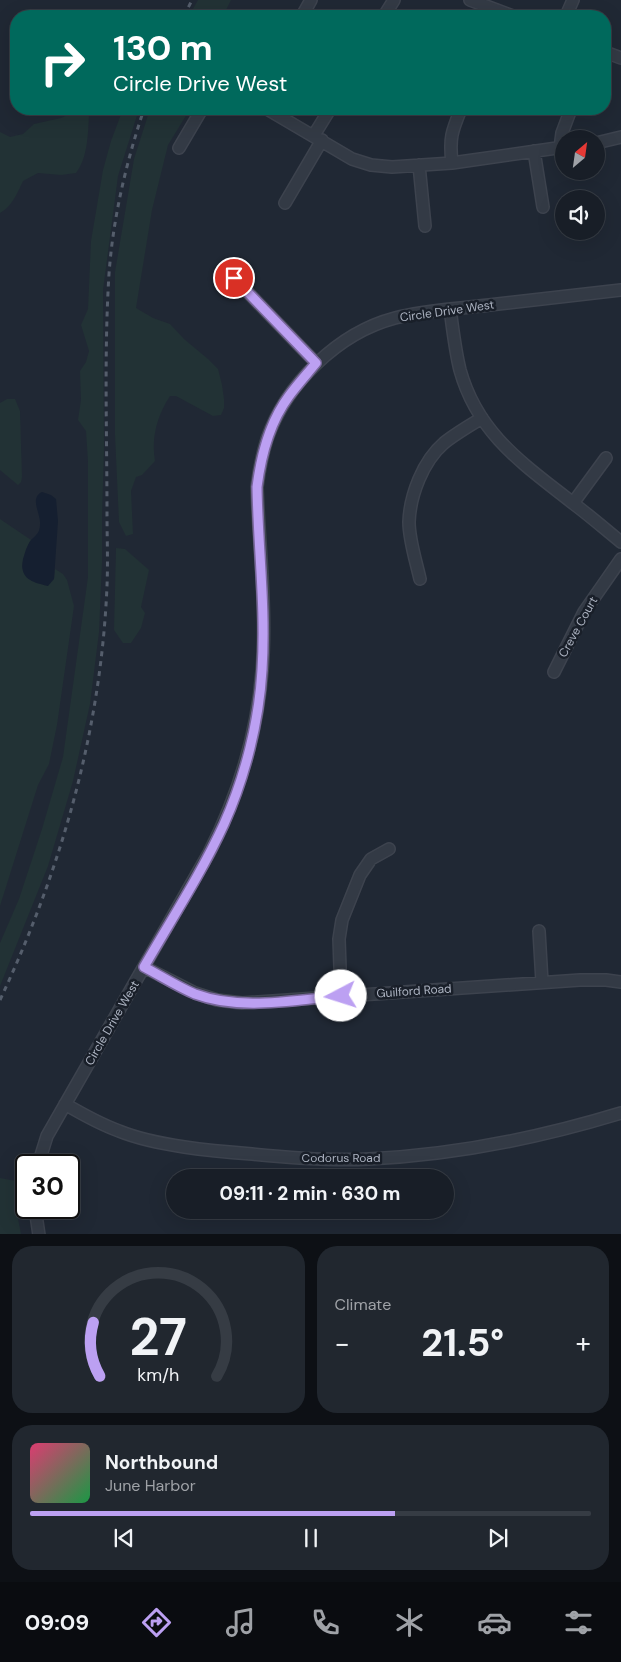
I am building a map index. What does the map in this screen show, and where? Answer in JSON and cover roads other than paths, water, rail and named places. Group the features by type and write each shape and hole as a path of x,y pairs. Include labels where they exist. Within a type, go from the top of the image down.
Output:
{"street":[{"path":"470,0 490,10"},
{"path":"179,148 198,115"},
{"path":"278,115 352,159 371,165 392,167 452,163 555,149"},
{"path":"285,203 328,115"},
{"path":"452,163 451,135 459,115"},
{"path":"563,130 569,115"},
{"path":"605,141 621,137"},
{"path":"534,151 543,207"},
{"path":"419,165 425,226"},
{"path":"234,278 316,363"},
{"name":"Circle Drive West","path":"41,1154 47,1136 209,853 224,823 240,780 251,743 262,670 263,626 257,487 260,464 267,439 288,397 316,363 352,337 380,323 419,313 621,290"},
{"path":"450,309 460,371 482,418 507,450 621,542"},
{"path":"420,579 409,524 411,504 422,474 431,458 443,444 482,418"},
{"path":"573,503 606,458"},
{"name":"Creve Court","path":"554,672 584,612 621,559"},
{"path":"341,996 339,939 342,920 360,876 371,859 389,849"},
{"path":"538,931 542,982"},
{"name":"Guilford Road","path":"144,967 195,993 217,1000 242,1003 542,982 580,980 621,982"},
{"name":"Codorus Road","path":"65,1104 120,1132 159,1142 223,1152 285,1157 368,1159 434,1154 505,1142 576,1126 621,1113"},
{"path":"36,1219 39,1234"}],"water":[{"path":"42,492 56,499 58,521 54,579 48,586 28,578 22,566 28,544 39,530 40,520 36,498"}],"railway":[{"path":"187,10 192,0"},
{"path":"0,1000 42,901 59,850 87,746 96,694 103,640 107,577 106,364 109,274 121,191 142,115"}]}
